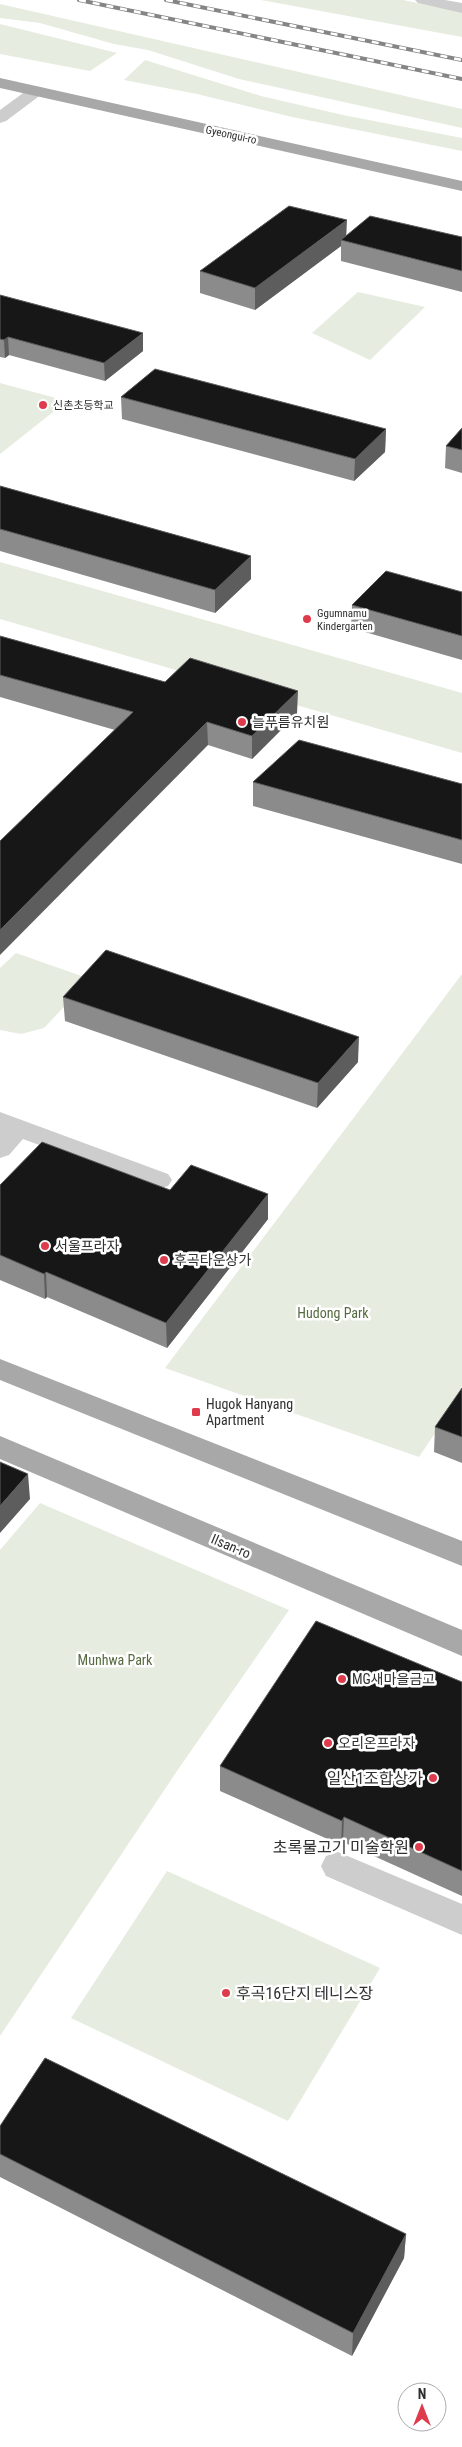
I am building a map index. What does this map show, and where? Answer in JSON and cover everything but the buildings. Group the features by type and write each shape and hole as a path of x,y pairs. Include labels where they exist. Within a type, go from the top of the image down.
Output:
{"main road":[{"name":"Gyeongui-ro","path":"0,84 462,186"},
{"path":"0,100 37,109"},
{"name":"Gyeongui-ro","path":"114,125 462,198"},
{"path":"0,1368 462,1554"},
{"name":"Ilsan-ro","path":"0,1447 462,1644"}],"street":[{"path":"423,0 462,8"},
{"path":"0,118 36,91"},
{"path":"0,1148 9,1124 158,1180"},
{"path":"338,1866 462,1920"}],"green space":[{"path":"261,0 403,0 462,12 462,37"},
{"path":"0,4 462,109 462,128 239,79 148,50 114,44 40,23 0,18"},
{"path":"0,24 117,53 90,71 0,54"},
{"path":"145,60 261,96 343,115 462,138 462,151 292,117 197,94 124,80"},
{"path":"358,292 425,307 370,360 312,333"},
{"path":"0,383 67,401 0,454"},
{"path":"0,562 462,693 462,753 0,619"},
{"path":"16,953 90,979 44,1028 21,1034 0,1030 0,968"},
{"name":"Hudong Park","path":"462,974 462,1393 419,1457 165,1368"},
{"name":"Munhwa Park","path":"40,1503 289,1610 177,1771 0,2036 0,1550"},
{"name":"후곡16단지 테니스장","path":"167,1871 380,1968 288,2121 71,2018"}],"railway":[{"path":"79,0 462,79"},
{"path":"166,0 462,60"}],"place":[{"name":"신촌초등학교","path":"43,405"},
{"name":"Ggumnamu Kindergarten","path":"307,619"},
{"name":"늘푸름유치원","path":"242,722"},
{"name":"서울프라자","path":"45,1246"},
{"name":"후곡타운상가","path":"164,1260"},
{"name":"Hugok Hanyang Apartment","path":"196,1412"},
{"name":"MG새마을금고","path":"342,1679"},
{"name":"오리온프라자","path":"328,1743"},
{"name":"일산1조합상가","path":"433,1778"},
{"name":"초록물고기 미술학원","path":"419,1847"},
{"name":"후곡16단지 테니스장","path":"226,1993"}]}
